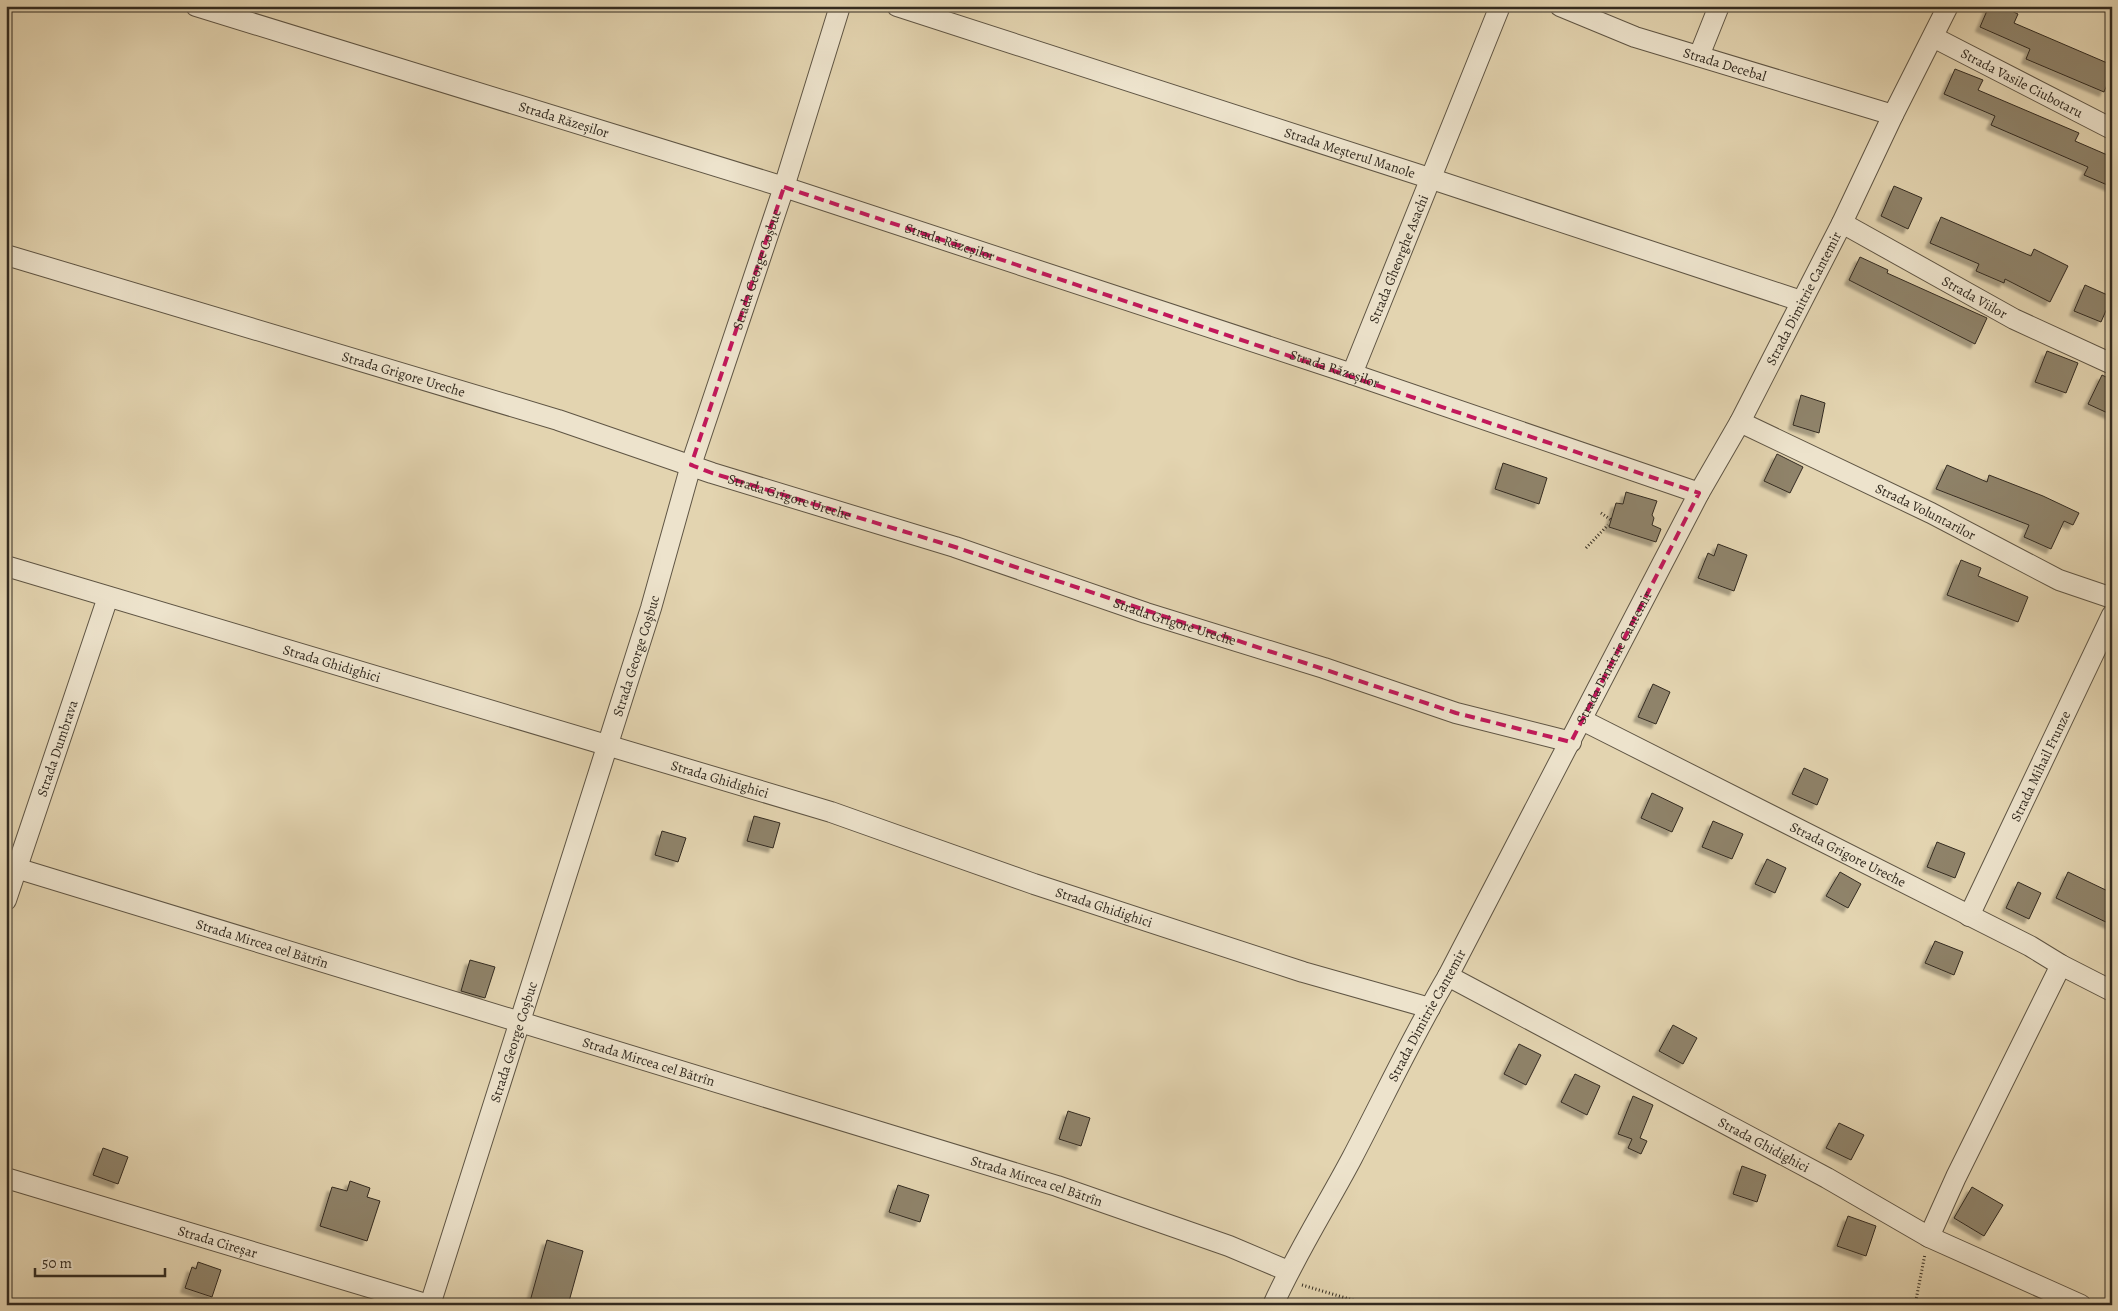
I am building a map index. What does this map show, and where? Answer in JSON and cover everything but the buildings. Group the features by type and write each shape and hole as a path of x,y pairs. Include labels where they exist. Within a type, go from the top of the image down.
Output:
{"street":[{"name":"Strada Răzeșilor","path":"196,6 784,187 1352,374 1700,493"},
{"name":"Strada George Coșbuc","path":"430,1305 650,608 691,465 784,187 840,6"},
{"name":"Strada Meșterul Manole","path":"897,6 1802,301"},
{"name":"Strada Gheorghe Asachi","path":"1352,374 1429,178 1500,6"},
{"name":"Strada Decebal","path":"1560,6 1635,37 1893,114"},
{"path":"1699,56 1719,6"},
{"name":"Strada Dimitrie Cantemir","path":"1272,1305 1288,1271 1352,1159 1700,493 1740,422 1842,223 1893,114 1948,6"},
{"name":"Strada Vasile Ciubotaru","path":"1933,37 2112,129"},
{"name":"Strada Viilor","path":"1842,223 2014,319 2112,364"},
{"name":"Strada Grigore Ureche","path":"6,255 558,420 712,473 956,547 1146,613 1324,668 1456,713 1571,742"},
{"name":"Strada Voluntarilor","path":"1740,422 1931,513 2060,580 2112,598"},
{"name":"Strada Ghidighici","path":"6,566 108,598 831,812 1034,884 1294,969 1430,1008"},
{"name":"Strada Dumbrava","path":"6,900 11,867 108,598"},
{"name":"Strada Mihail Frunze","path":"1969,916 2112,616"},
{"name":"Strada Grigore Ureche","path":"1582,720 2030,946 2061,965 2112,990"},
{"name":"Strada Mircea cel Bătrîn","path":"11,867 519,1024 1056,1186 1228,1246 1288,1271"},
{"path":"1929,1237 1956,1177 2061,965"},
{"name":"Strada Ghidighici","path":"1448,976 1827,1178 1929,1237 2081,1305"},
{"name":"Strada Cireșar","path":"6,1178 430,1305"}],"path":[{"path":"1601,513 1611,520"},
{"path":"1586,548 1608,525"},
{"path":"1915,1305 1929,1237"},
{"path":"1288,1271 1305,1287 1368,1305"}],"highlighted area":[{"path":"784,187 1699,493 1571,742 1456,713 955,547 712,473 691,465"}]}
